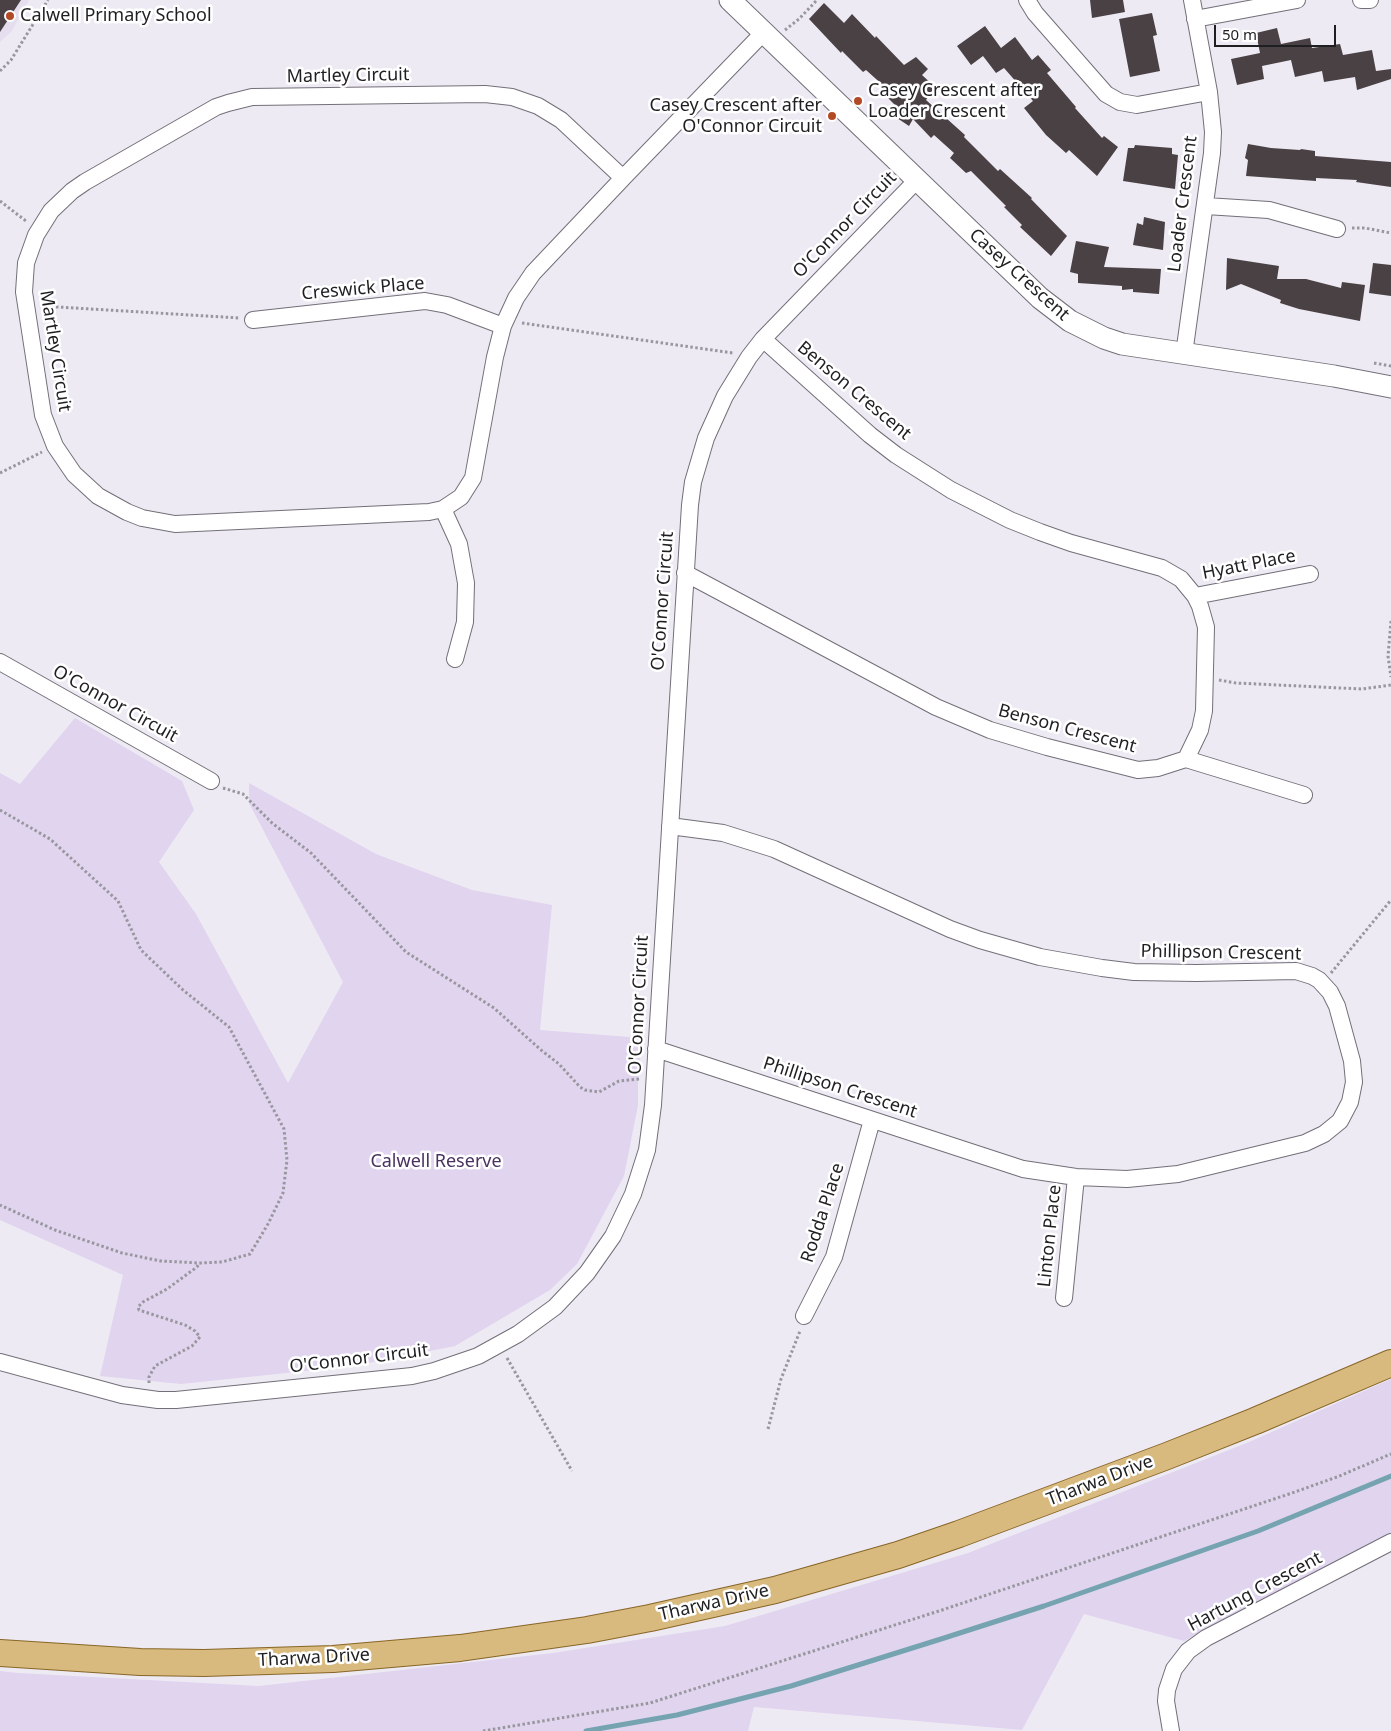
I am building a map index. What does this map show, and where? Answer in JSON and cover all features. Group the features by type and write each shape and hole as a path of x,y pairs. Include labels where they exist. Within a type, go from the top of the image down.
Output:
{"main road":[{"name":"Tharwa Drive","path":"0,1653 140,1662 204,1663 332,1659 460,1648 587,1630 650,1618 775,1590 959,1534 1211,1438 1391,1363"}],"street":[{"name":"Casey Crescent","path":"730,0 772,33 917,180 1040,298 1070,322 1122,344 1334,376 1391,387"},
{"path":"1027,0 1035,13 1106,94 1120,102 1137,105 1209,92"},
{"name":"Loader Crescent","path":"1184,354 1206,206 1213,132 1209,92 1192,0"},
{"path":"1195,19 1297,0"},
{"path":"1362,0 1370,0"},
{"name":"Martley Circuit","path":"623,178 561,120 538,106 512,97 485,94 252,97 216,107 72,191 51,211 36,235 26,263 24,292 43,416 55,446 74,474 98,496 142,518 175,524 429,512 442,509 461,497 473,478 495,357 505,322 516,298 533,273 623,178 772,33"},
{"name":"O'Connor Circuit","path":"0,1362 122,1395 158,1400 176,1400 412,1376 434,1371 478,1356 518,1334 555,1306 586,1273 613,1236 633,1194 646,1150 653,1105 690,504 706,438 725,396 749,357 764,339 917,180"},
{"path":"1206,206 1269,210 1337,229"},
{"name":"Creswick Place","path":"252,320 425,301 505,322"},
{"name":"Benson Crescent","path":"685,573 910,694 990,730 1047,747 1138,770 1158,768 1186,759 1200,730 1204,711 1206,627 1195,596 1181,580 1162,568 1071,543 1040,532 1010,520 951,490 896,455 870,435 764,339"},
{"path":"442,509 458,544 466,583 465,622 455,659"},
{"name":"Hyatt Place","path":"1195,596 1310,574"},
{"name":"O'Connor Circuit","path":"0,662 211,781"},
{"path":"1186,759 1304,795"},
{"name":"Phillipson Crescent","path":"656,1048 1023,1169 1076,1177 1127,1180 1178,1174 1305,1143 1324,1134 1340,1120 1350,1102 1354,1082 1352,1061 1337,1006 1330,992 1312,976 1296,971 1134,972 1040,957 980,940 950,929 774,849 723,833 670,826"},
{"name":"Rodda Place","path":"804,1316 834,1257 872,1120"},
{"name":"Linton Place","path":"1064,1298 1076,1177"},
{"name":"Hartung Crescent","path":"1171,1731 1166,1701 1167,1690 1174,1669 1188,1652 1206,1638 1391,1542"}],"path":[{"path":"0,71 11,60 48,0"},
{"path":"772,33 799,19 817,0"},
{"path":"0,201 23,218"},
{"path":"1337,229 1365,228 1391,233"},
{"path":"50,307 232,316 252,320"},
{"path":"505,322 738,353 734,360"},
{"path":"0,474 55,446"},
{"path":"1391,621 1388,656 1391,677"},
{"path":"1214,680 1236,683 1362,689 1391,685"},
{"path":"211,781 228,791 243,794 272,823 311,853 406,952 494,1008 540,1050 559,1064 580,1086 586,1090 599,1092 620,1081 634,1078"},
{"path":"0,810 50,839 118,901 141,950 183,990 229,1027 284,1129 287,1160 283,1193 268,1224 250,1254 222,1262 161,1262 122,1253 55,1230 0,1205"},
{"path":"1323,984 1391,900"},
{"path":"642,1087 643,1079"},
{"path":"149,1377 155,1366 192,1346 200,1337 195,1331 185,1325 139,1310 138,1307 143,1302 167,1289 197,1267 199,1263"},
{"path":"768,1429 781,1378 799,1336 804,1316"},
{"path":"513,1367 572,1471"},
{"path":"483,1731 650,1703 942,1610 1289,1494 1337,1477 1391,1454"}],"shaded area":[{"name":"Calwell Primary School","path":"0,0 29,0 12,31 0,42"}],"green space":[{"name":"Calwell Reserve","path":"75,718 182,781 194,810 159,862 196,914 288,1083 343,982 249,803 249,783 376,854 472,890 552,905 540,1030 642,1038 638,1077 638,1105 624,1176 577,1264 550,1290 455,1346 353,1366 181,1384 100,1376 123,1275 0,1220 0,773 20,784"},
{"path":"1391,1379 1391,1535 1184,1641 1084,1614 1022,1730 754,1707 748,1731 0,1731 0,1671 259,1686 553,1653 725,1626 968,1553 1249,1442"}],"building":[{"path":"0,0 21,0 0,32"},
{"path":"1090,0 1123,0 1125,12 1092,18"},
{"path":"824,3 844,23 852,14 904,65 916,57 928,69 922,75 935,87 926,100 965,135 964,137 998,171 1000,169 1032,198 1067,236 1051,256 1020,227 1022,225 1004,207 1006,206 971,171 966,173 950,158 954,153 934,135 931,138 913,119 909,126 897,118 902,112 881,91 885,87 866,70 863,72 842,51 841,53 809,19"},
{"path":"1152,13 1157,35 1153,36 1160,71 1130,77 1119,19"},
{"path":"985,26 1001,48 1015,37 1032,60 1038,55 1051,70 1047,73 1075,108 1102,138 1104,136 1118,147 1097,176 1069,150 1066,153 1046,135 1024,108 1033,101 1004,68 996,73 983,56 971,65 957,46"},
{"path":"1277,28 1281,44 1310,38 1312,48 1340,44 1343,55 1372,50 1376,71 1391,69 1391,79 1357,90 1355,77 1324,82 1322,71 1295,77 1291,60 1262,66 1264,79 1237,85 1231,59 1260,53 1256,33"},
{"path":"1248,144 1271,148 1315,151 1315,156 1391,162 1391,187 1356,182 1357,180 1316,178 1316,181 1246,176 1248,160 1245,158"},
{"path":"1135,145 1172,148 1172,154 1178,155 1175,189 1123,181 1128,148 1134,148"},
{"path":"1144,217 1165,222 1163,250 1133,245 1137,223 1143,225"},
{"path":"1076,241 1109,247 1104,267 1161,269 1159,294 1133,292 1133,289 1122,290 1122,286 1078,283 1078,274 1070,272"},
{"path":"1227,258 1279,266 1277,279 1306,279 1341,288 1342,282 1365,285 1360,321 1299,309 1280,303 1281,300 1241,284 1226,290"},
{"path":"1373,263 1391,265 1391,296 1369,293"}],"waterway":[{"path":"586,1731 677,1715 791,1686 941,1639 1044,1606 1258,1531 1391,1476"}],"place":[{"name":"Calwell Primary School","path":"10,16"},
{"name":"Casey Crescent after Loader Crescent","path":"858,101"},
{"name":"Casey Crescent after O'Connor Circuit","path":"832,116"}]}
